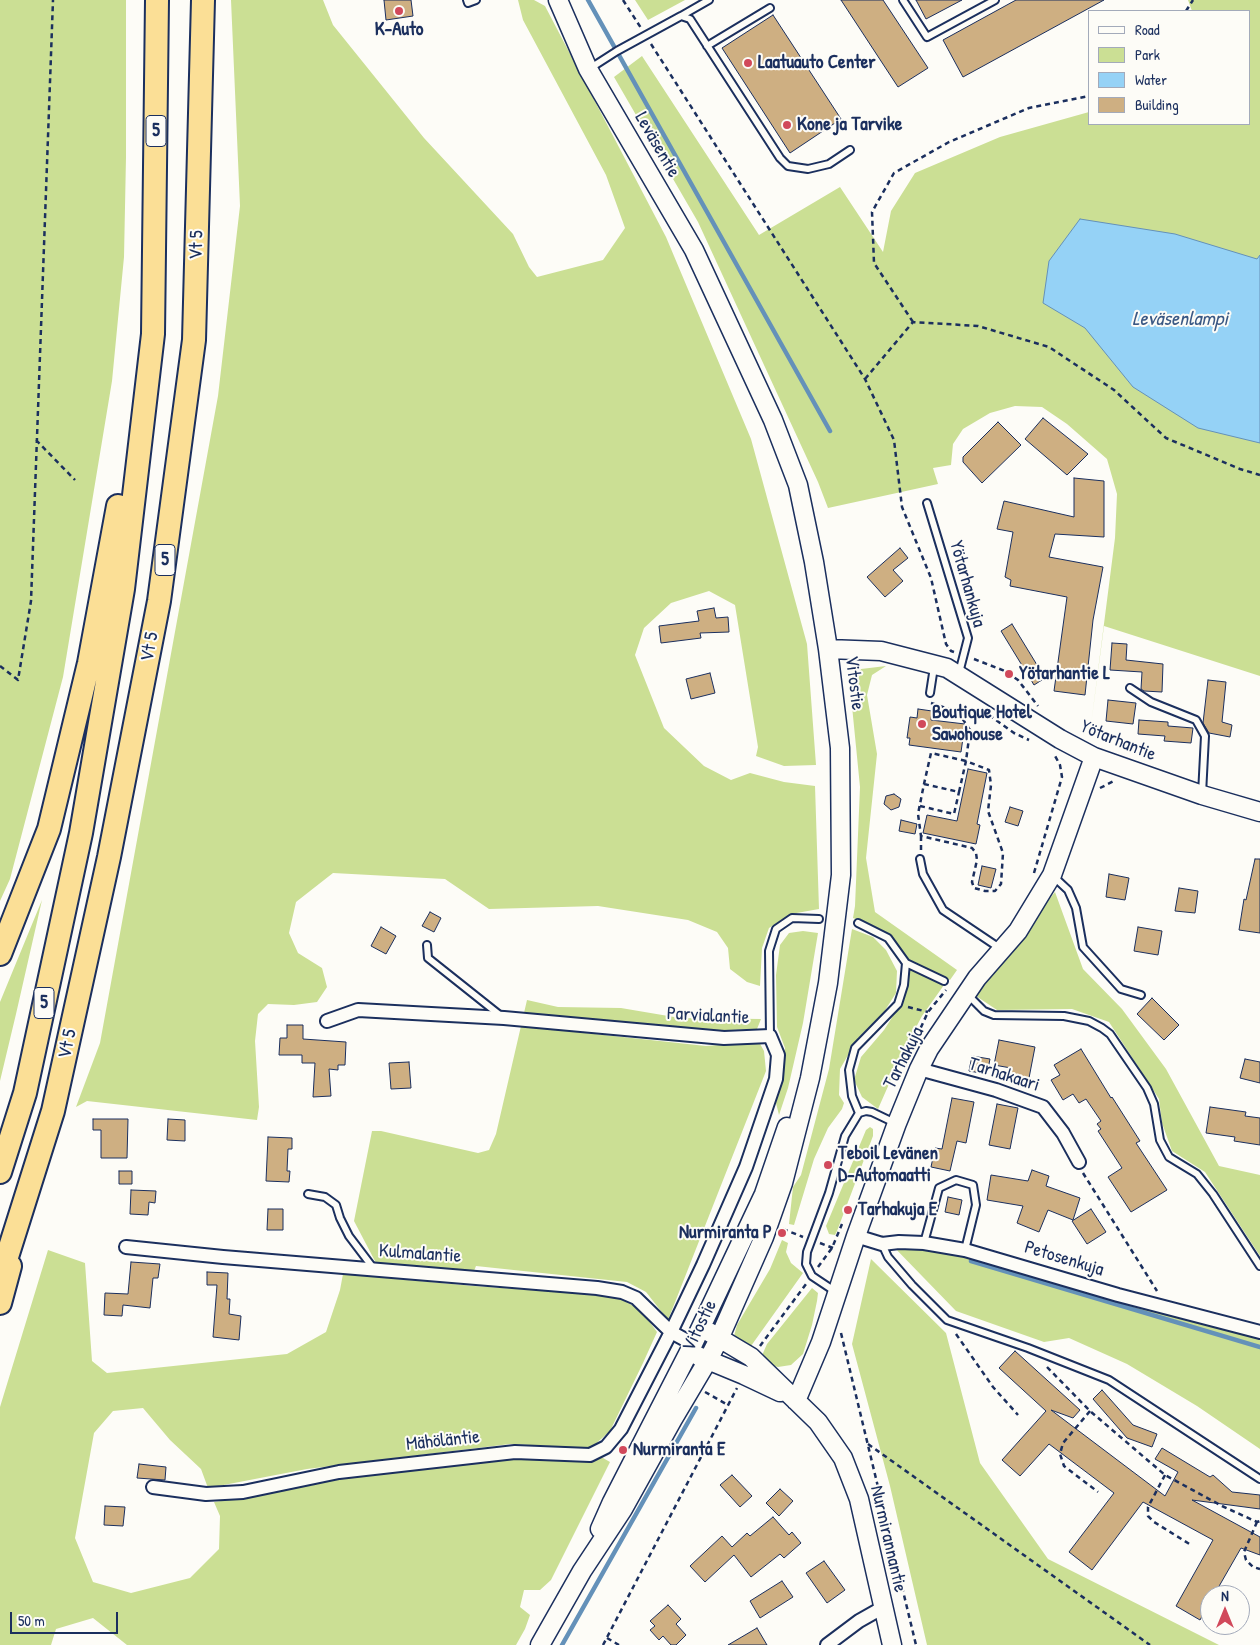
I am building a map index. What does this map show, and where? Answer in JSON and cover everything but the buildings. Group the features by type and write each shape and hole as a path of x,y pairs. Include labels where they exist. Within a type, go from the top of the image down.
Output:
{"highway":[{"name":"Vt 5","path":"0,1172 25,1093 78,842 123,589 153,334 157,0"},
{"name":"Vt 5","path":"0,1279 53,1111 109,857 162,582 194,340 204,0"},
{"path":"0,954 50,829 90,663 127,461 154,262"},
{"path":"0,1303 53,1111"}],"main road":[{"name":"Leväsentie","path":"558,0 588,69 694,250 722,310"},
{"name":"Vitostie","path":"540,1645 582,1571 623,1509 719,1339 769,1223 783,1184 810,1078 828,983 842,875 840,748 828,649 814,562 798,485 773,420 722,310"},
{"name":"Yötarhantie","path":"828,649 881,651 934,663 959,674 1060,740 1094,757 1202,795 1260,812"},
{"name":"Tarhakuja","path":"796,1401 821,1342 853,1244 896,1123 918,1069 929,1049 977,978 1018,930 1052,875 1094,757"},
{"name":"Vitostie","path":"582,1571 612,1502 691,1348 764,1194 788,1123 810,1078"},
{"name":"Nurmirannantie","path":"701,1327 751,1358 818,1422 843,1458 859,1499 882,1608 892,1645"},
{"name":"Nurmirannantie","path":"691,1348 708,1360 744,1374 796,1401"}],"street":[{"name":"Parvialantie","path":"327,1021 358,1010 504,1018 724,1038 770,1036 778,1055 776,1079 746,1167 671,1332"},
{"name":"Tarhakaari","path":"918,1069 996,1090 1044,1107 1063,1133 1079,1162"},
{"name":"Petosenkuja","path":"853,1244 924,1242 965,1250 1108,1292 1260,1332"},
{"name":"Kulmalantie","path":"126,1247 223,1258 597,1288 622,1292 636,1298 671,1332 691,1348"},
{"name":"Mähöläntie","path":"153,1487 206,1494 243,1492 339,1472 515,1452 590,1454 606,1447 621,1429 671,1332"},
{"path":"827,1645 859,1621 882,1608"}],"lane":[{"path":"467,0 468,3 476,0"},
{"path":"588,69 710,0"},
{"path":"903,0 928,38 995,0"},
{"path":"707,46 770,8"},
{"path":"681,16 690,19 780,158 788,166 808,169 829,164 850,150"},
{"name":"Yötarhankuja","path":"928,503 968,638 959,674"},
{"path":"930,693 934,663"},
{"path":"1130,688 1151,702 1196,720 1205,736 1202,795"},
{"path":"920,860 923,874 943,910 1002,949"},
{"path":"1052,875 1068,890 1076,908 1083,947 1121,989 1141,995"},
{"path":"770,1036 769,951 776,929 792,918 819,919"},
{"path":"858,923 888,938 906,963 944,981"},
{"path":"427,944 428,958 504,1018"},
{"path":"859,1113 852,1096 848,1070 855,1048 898,1004 904,985 906,963"},
{"path":"971,998 984,1012 994,1015 1064,1016 1089,1021 1110,1034 1147,1088 1154,1104 1160,1140 1169,1157 1197,1174 1213,1194 1260,1266"},
{"path":"838,1293 812,1276 806,1264 808,1252 829,1193 845,1136 859,1113 866,1111 896,1123"},
{"path":"924,1242 940,1188 956,1180 973,1185 976,1205 965,1250"},
{"path":"308,1194 325,1198 336,1205 349,1236 375,1270"},
{"path":"882,1244 888,1258 947,1320 1028,1348 1109,1380 1260,1479"}],"path":[{"path":"0,666 18,680 31,602 53,0"},
{"path":"913,322 874,263 872,212 894,173 949,142 1029,108 1088,96"},
{"path":"865,379 913,322"},
{"path":"913,322 978,326 1049,347 1114,390 1166,438 1240,469 1260,475"},
{"path":"36,440 76,480"},
{"path":"920,806 954,814 966,761 970,730 962,718 952,710 935,706 929,701 930,693"},
{"path":"931,754 966,761 989,770 988,810 1003,854 1000,884 995,891 974,888 972,882 977,860 976,853 972,848 921,836 918,814 931,754"},
{"path":"924,784 959,792"},
{"path":"898,1004 928,1012"},
{"path":"1079,1162 1087,1181 1167,1307"},
{"path":"769,1223 812,1240"},
{"path":"832,1248 853,1244"},
{"path":"947,1320 993,1387 1018,1415"},
{"path":"841,1330 916,1645"},
{"path":"1028,1348 1090,1411 1165,1474 1222,1506 1259,1522 1244,1552 1246,1560 1260,1569"},
{"path":"1090,1411 1063,1443 1060,1454 1064,1466 1098,1492"},
{"path":"867,1443 1150,1645"},
{"path":"1165,1474 1148,1507 1148,1516 1154,1522 1191,1545"},
{"path":"607,1638 620,1645"}],"green space":[{"path":"0,0 126,0 126,157 124,257 112,381 63,677 10,879 0,901"},
{"path":"231,0 323,0 333,25 424,138 513,234 529,267 537,277 603,260 625,228 606,175 523,20 518,0 534,0 545,6 666,237 751,439 807,644 816,765 784,766 756,756 758,747 735,605 709,591 671,603 644,628 635,655 664,728 704,766 731,780 750,773 784,782 815,786 819,909 791,914 769,928 762,948 760,986 747,982 730,969 728,948 717,932 688,920 598,906 489,909 445,879 333,873 296,902 289,933 298,953 322,968 327,987 317,1002 294,1005 268,1004 258,1014 255,1041 259,1107 257,1120 87,1101 76,1107 100,1043 218,396 240,206"},
{"path":"635,0 685,0 648,20"},
{"path":"1188,0 1260,0 1260,676 1104,626 1091,725 1115,538 1117,494 1107,459 1067,424 1042,407 1015,406 990,413 963,429 953,444 951,465 933,468 938,484 828,508 818,482 698,222 614,77 642,56 759,235 840,187 883,252 891,211 915,173 1000,137 1088,112 1088,125 1250,125 1250,10 1192,10"},
{"path":"886,666 872,675 867,695 877,754 866,858 875,912 957,970 950,980 907,960 889,936 874,926 853,918 860,787 852,706 854,679 861,669"},
{"path":"1055,892 1083,969 1122,1009 1166,1069 1219,1166 1260,1175 1260,1256 1205,1172 1172,1151 1162,1123 1159,1099 1109,1022 1072,1009 997,1010 973,994"},
{"path":"42,900 16,1014 0,1081 0,1002"},
{"path":"852,929 873,937 886,950 897,971 896,993 884,1012 858,1038 840,1069 839,1095 844,1103 842,1109 828,1128 814,1159 794,1225 789,1224 793,1187 801,1175 829,1069"},
{"path":"803,931 818,933 803,1023 788,1088 779,1115 776,1103 785,1048 777,1027 776,975 780,945 789,933"},
{"path":"909,968 944,985 922,1016 904,1050 878,1109 862,1097 854,1080 861,1057 884,1030 902,1002"},
{"path":"527,1000 558,1007 621,1008 680,1018 761,1019 757,1029 701,1031 524,1013"},
{"path":"521,1026 706,1046 759,1042 764,1051 766,1071 668,1320 646,1292 627,1282 476,1266 474,1271 376,1263 354,1221 372,1131 381,1131 478,1153 489,1150 496,1134"},
{"path":"870,1127 873,1129 873,1136 837,1231 835,1235 829,1234 826,1226 866,1130"},
{"path":"782,1240 788,1243 786,1252 791,1263 803,1273 751,1346 743,1347 737,1343 734,1336 737,1325 770,1269"},
{"path":"890,1243 960,1252 1260,1339 1260,1449 1197,1406 1127,1364 1069,1338 1044,1342 956,1311"},
{"path":"48,1250 85,1263 92,1361 107,1373 287,1354 326,1332 340,1290 343,1274 615,1296 641,1310 657,1332 610,1431 591,1448 510,1444 307,1469 208,1488 201,1469 170,1440 143,1408 113,1411 94,1433 75,1538 93,1582 131,1593 190,1578 219,1549 220,1516 214,1502 256,1496 338,1476 511,1459 603,1458 610,1462 551,1580 540,1590 524,1590 520,1607 530,1615 516,1645 127,1645 93,1618 56,1629 51,1645 0,1645 0,1407"},
{"path":"871,1259 946,1333 980,1463 1048,1559 1219,1645 927,1645 890,1486 852,1344"},
{"path":"812,1288 818,1293 817,1301 803,1354 791,1365 778,1367 760,1360 767,1344"}],"water":[{"name":"Leväsenlampi","path":"1080,219 1175,234 1257,259 1260,255 1260,443 1198,428 1133,387 1085,328 1043,303 1049,261"}],"waterway":[{"path":"588,0 830,431"},
{"path":"971,1261 1260,1347"},
{"path":"562,1645 696,1408"}],"place":[{"name":"K-Auto","path":"399,11"},
{"name":"Laatuauto Center","path":"748,63"},
{"name":"Kone ja Tarvike","path":"787,125"},
{"name":"Yötarhantie L","path":"1009,674"},
{"name":"Boutique Hotel Sawohouse","path":"922,724"},
{"name":"Teboil Levänen D-Automaatti","path":"828,1165"},
{"name":"Tarhakuja E","path":"848,1210"},
{"name":"Nurmiranta P","path":"782,1233"},
{"name":"Nurmiranta E","path":"623,1450"}]}
